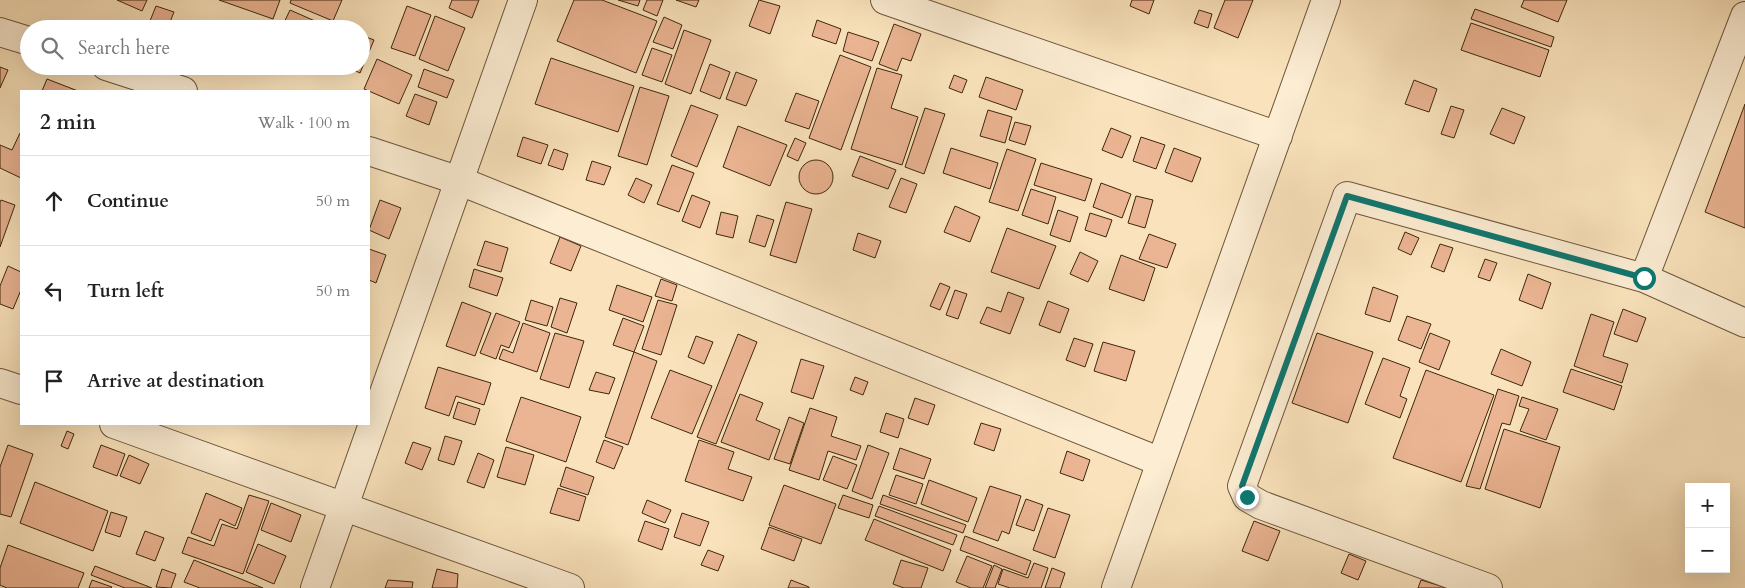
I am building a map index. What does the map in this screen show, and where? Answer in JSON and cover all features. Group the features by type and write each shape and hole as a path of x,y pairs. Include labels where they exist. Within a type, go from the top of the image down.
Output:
{"street":[{"path":"314,588 524,0"},
{"path":"885,0 1278,136"},
{"path":"1116,588 1326,0"},
{"path":"1644,278 1745,16"},
{"path":"0,32 20,38"},
{"path":"134,75 180,90"},
{"path":"370,151 460,181 1161,462"},
{"path":"1488,588 1261,505 1247,497 1242,486 1347,196 1644,278 1745,323"},
{"path":"0,382 20,390"},
{"path":"117,425 570,588"}],"building":[{"path":"117,0 147,0 142,11"},
{"path":"219,0 280,0 273,19"},
{"path":"291,0 342,0 333,20 290,3"},
{"path":"452,0 479,0 472,18 449,8"},
{"path":"574,0 602,0 657,21 636,73 557,41"},
{"path":"618,0 640,0 638,6"},
{"path":"647,0 663,0 657,16 643,10"},
{"path":"676,0 699,0 696,7"},
{"path":"759,0 780,6 770,34 749,26"},
{"path":"1132,0 1154,0 1149,14 1130,6"},
{"path":"1225,0 1253,0 1238,38 1214,28"},
{"path":"1524,0 1567,0 1558,22 1521,7"},
{"path":"156,6 174,12 171,20 150,20"},
{"path":"407,6 431,15 415,56 391,48"},
{"path":"1475,9 1554,37 1551,47 1471,19"},
{"path":"290,10 313,20 285,20"},
{"path":"1199,10 1212,14 1208,28 1194,23"},
{"path":"435,16 465,28 448,71 419,59"},
{"path":"664,17 682,25 673,49 653,42"},
{"path":"817,20 841,29 836,44 812,36"},
{"path":"1471,23 1549,50 1540,77 1461,50"},
{"path":"894,24 921,34 911,61 902,58 897,71 879,64"},
{"path":"684,30 711,40 691,94 665,84"},
{"path":"848,32 879,42 872,61 843,51"},
{"path":"370,38 374,40 370,49"},
{"path":"652,48 672,55 662,82 642,75"},
{"path":"840,55 871,67 841,150 809,138"},
{"path":"551,58 634,86 618,132 535,104"},
{"path":"377,59 412,75 399,104 364,89"},
{"path":"710,64 730,72 720,99 700,91"},
{"path":"0,67 8,70 0,88"},
{"path":"877,68 902,75 891,108 918,117 902,165 851,149"},
{"path":"424,69 454,80 447,98 418,87"},
{"path":"736,72 757,80 746,106 726,99"},
{"path":"954,75 967,80 962,93 949,88"},
{"path":"986,77 1023,90 1016,110 979,97"},
{"path":"47,79 75,90 42,90"},
{"path":"1414,80 1437,89 1429,112 1405,104"},
{"path":"640,87 669,96 647,165 618,156"},
{"path":"796,93 819,101 809,129 785,121"},
{"path":"415,94 437,102 429,125 406,116"},
{"path":"1745,104 1745,228 1705,212"},
{"path":"691,105 718,115 697,167 671,156"},
{"path":"1451,106 1464,110 1454,138 1441,134"},
{"path":"925,108 945,114 924,174 905,167"},
{"path":"1502,108 1525,117 1514,144 1490,134"},
{"path":"988,110 1012,117 1005,143 980,136"},
{"path":"1015,122 1031,126 1025,145 1009,140"},
{"path":"738,126 787,145 770,186 723,167"},
{"path":"1111,128 1131,136 1122,158 1102,150"},
{"path":"20,133 20,178 0,168 0,145 12,150"},
{"path":"523,137 548,145 541,164 517,156"},
{"path":"1141,137 1165,145 1156,169 1133,161"},
{"path":"795,138 806,143 798,161 787,156"},
{"path":"951,148 998,163 990,189 943,173"},
{"path":"1174,148 1201,158 1192,182 1165,172"},
{"path":"554,149 568,154 563,170 548,165"},
{"path":"1007,149 1036,159 1018,211 989,202"},
{"path":"860,156 896,170 888,189 852,176"},
{"path":"816,160 828,165 833,177 828,189 816,194 804,189 799,177 804,165"},
{"path":"592,161 611,167 604,185 586,180"},
{"path":"1041,163 1092,179 1085,201 1034,185"},
{"path":"672,165 694,173 679,212 657,204"},
{"path":"636,178 652,185 644,203 628,195"},
{"path":"901,178 917,184 906,213 889,207"},
{"path":"1101,183 1131,194 1122,218 1093,207"},
{"path":"1031,189 1056,197 1048,224 1022,215"},
{"path":"692,195 710,202 700,228 682,221"},
{"path":"1136,196 1153,200 1145,228 1128,223"},
{"path":"1,200 15,205 0,247 0,202"},
{"path":"380,200 401,208 389,239 370,230"},
{"path":"786,202 812,209 796,263 770,255"},
{"path":"955,206 980,217 970,242 944,232"},
{"path":"1058,210 1078,217 1070,242 1050,235"},
{"path":"721,212 738,216 733,238 716,234"},
{"path":"1090,213 1112,220 1106,237 1085,230"},
{"path":"757,215 774,220 765,247 749,242"},
{"path":"1007,228 1056,246 1039,289 991,272"},
{"path":"1405,232 1419,238 1411,255 1398,249"},
{"path":"858,233 881,241 875,258 853,250"},
{"path":"1149,234 1176,244 1167,268 1139,259"},
{"path":"560,237 581,246 571,271 550,263"},
{"path":"485,241 508,248 501,272 477,265"},
{"path":"1440,244 1453,248 1444,272 1431,267"},
{"path":"370,249 386,255 376,283 370,280"},
{"path":"1080,252 1098,261 1088,282 1070,274"},
{"path":"1121,255 1155,268 1144,301 1109,289"},
{"path":"1485,259 1497,263 1490,281 1478,277"},
{"path":"8,266 20,272 20,292 13,309 0,304 0,286"},
{"path":"474,269 503,278 497,296 469,287"},
{"path":"1528,274 1551,283 1542,309 1519,300"},
{"path":"661,279 677,285 672,301 655,296"},
{"path":"940,283 950,287 940,310 930,306"},
{"path":"617,285 652,297 643,322 609,310"},
{"path":"1373,287 1398,296 1390,322 1365,314"},
{"path":"955,290 967,294 958,319 946,315"},
{"path":"1008,292 1024,298 1010,334 980,323 987,307 1001,312"},
{"path":"560,298 577,303 567,333 551,327"},
{"path":"531,300 553,307 547,326 525,320"},
{"path":"658,300 677,305 661,355 642,349"},
{"path":"1048,301 1069,309 1060,333 1039,325"},
{"path":"462,302 491,313 475,356 446,346"},
{"path":"1623,309 1646,318 1637,342 1614,334"},
{"path":"496,313 520,322 509,348 501,345 496,359 480,353"},
{"path":"1591,314 1614,322 1603,356 1628,364 1622,383 1574,366"},
{"path":"1407,316 1431,324 1421,349 1398,340"},
{"path":"623,318 644,326 634,352 613,345"},
{"path":"523,323 550,333 537,372 499,359 503,349 513,353"},
{"path":"555,333 584,341 569,388 540,379"},
{"path":"1317,333 1373,352 1348,423 1292,403"},
{"path":"1430,333 1450,341 1439,370 1419,362"},
{"path":"738,334 757,342 716,444 697,437"},
{"path":"696,336 713,342 704,364 688,357"},
{"path":"1074,338 1093,344 1085,367 1066,360"},
{"path":"1103,342 1135,351 1126,381 1094,371"},
{"path":"1501,349 1531,362 1522,386 1491,374"},
{"path":"634,352 657,361 628,445 605,437"},
{"path":"1383,358 1410,368 1400,396 1407,399 1400,418 1365,404"},
{"path":"801,359 824,366 813,399 791,392"},
{"path":"438,367 491,383 484,405 456,396 449,416 425,408"},
{"path":"1571,369 1622,386 1614,410 1563,392"},
{"path":"670,370 712,386 692,434 651,418"},
{"path":"1426,370 1494,395 1461,482 1393,458"},
{"path":"596,372 615,378 609,394 589,390"},
{"path":"855,377 868,382 863,395 850,390"},
{"path":"1498,389 1519,396 1510,425 1502,423 1480,489 1466,486"},
{"path":"740,394 763,403 756,420 780,430 769,460 721,442"},
{"path":"521,397 581,417 566,462 506,441"},
{"path":"1522,397 1558,409 1546,440 1520,431 1529,409 1519,406"},
{"path":"915,398 935,405 928,425 908,418"},
{"path":"458,402 480,409 475,425 453,418"},
{"path":"810,408 837,417 831,436 861,446 856,460 828,451 819,480 789,470"},
{"path":"886,413 904,419 898,438 880,432"},
{"path":"789,417 804,423 790,464 774,459"},
{"path":"981,423 1001,429 994,451 974,444"},
{"path":"1504,429 1560,447 1540,508 1485,489"},
{"path":"67,431 74,434 68,449 61,446"},
{"path":"445,436 462,441 454,465 438,460"},
{"path":"604,440 623,447 614,469 596,462"},
{"path":"699,440 734,452 728,469 752,477 743,501 685,481"},
{"path":"413,442 431,448 422,470 405,463"},
{"path":"8,445 33,454 11,517 0,514 0,467"},
{"path":"101,445 125,454 117,476 93,467"},
{"path":"868,445 889,453 872,499 852,491"},
{"path":"506,447 534,455 525,485 497,477"},
{"path":"900,448 931,459 924,479 893,469"},
{"path":"1067,451 1090,460 1083,481 1060,473"},
{"path":"478,453 494,460 484,488 467,482"},
{"path":"129,455 149,464 140,484 120,476"},
{"path":"833,456 857,465 847,489 823,480"},
{"path":"566,467 594,477 588,495 560,486"},
{"path":"896,475 923,484 916,504 889,495"},
{"path":"929,480 977,498 968,522 921,504"},
{"path":"35,482 108,511 93,551 20,523"},
{"path":"784,485 836,504 821,544 769,525"},
{"path":"990,486 1021,496 1009,534 1002,531 998,541 973,532"},
{"path":"558,488 586,497 579,521 550,513"},
{"path":"206,493 242,508 235,526 220,519 211,541 191,533"},
{"path":"249,495 269,501 243,574 182,553 188,537 214,546 222,524 237,529"},
{"path":"843,495 873,505 869,518 838,508"},
{"path":"883,495 966,525 963,533 880,504"},
{"path":"1026,499 1043,505 1034,531 1016,525"},
{"path":"647,500 671,510 665,523 642,513"},
{"path":"271,503 301,515 291,542 261,530"},
{"path":"879,506 957,535 953,545 875,516"},
{"path":"1048,508 1070,515 1055,558 1033,550"},
{"path":"111,512 127,517 120,537 105,532"},
{"path":"682,513 709,522 700,546 674,537"},
{"path":"874,519 951,550 943,571 865,540"},
{"path":"645,521 669,529 662,550 638,541"},
{"path":"1254,521 1280,531 1268,561 1242,551"},
{"path":"769,527 802,539 794,561 761,549"},
{"path":"145,531 164,538 155,561 136,554"},
{"path":"965,536 1031,561 1026,575 960,550"},
{"path":"258,544 286,556 274,584 246,572"},
{"path":"8,545 84,573 78,588 7,588 0,585 0,568"},
{"path":"708,550 724,556 718,571 701,565"},
{"path":"1349,554 1366,561 1358,580 1341,573"},
{"path":"967,556 992,566 983,588 971,588 956,582"},
{"path":"194,560 263,588 200,588 184,582"},
{"path":"901,560 928,568 921,588 904,588 893,584"},
{"path":"1034,563 1048,568 1041,588 1010,588 998,584 1003,569 1028,578"},
{"path":"994,565 1002,569 995,588 985,588"},
{"path":"95,566 152,588 125,588 91,575"},
{"path":"1052,568 1065,573 1060,588 1045,588"},
{"path":"162,569 176,574 171,588 156,587"},
{"path":"437,569 458,574 457,588 432,588"},
{"path":"92,580 112,587 89,588"},
{"path":"388,580 413,582 412,588 385,588"},
{"path":"791,580 809,587 809,588 788,588"},
{"path":"1421,580 1444,587 1418,588"}],"route":[{"path":"1247,497 1242,486 1347,196 1644,278"}]}
